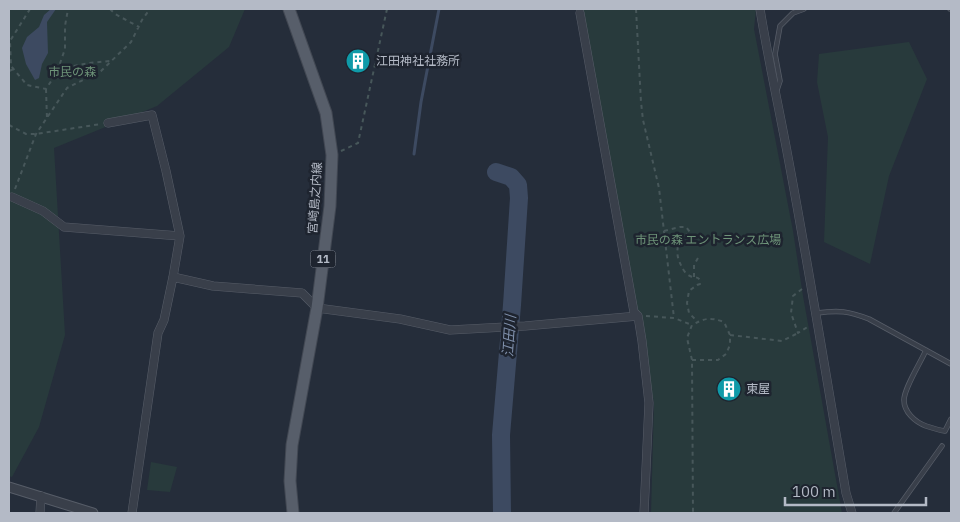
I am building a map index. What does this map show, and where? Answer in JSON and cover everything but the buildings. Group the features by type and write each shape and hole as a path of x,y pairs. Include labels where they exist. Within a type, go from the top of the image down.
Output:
{"main road":[{"name":"宮崎島之内線","path":"289,9 326,113 332,155 330,206 317,308 292,445 290,481 293,513"}],"street":[{"path":"760,9 790,165 846,493 852,513"},
{"path":"580,13 634,312 638,316 642,341 649,403 644,513"},
{"path":"108,123 152,115 180,236 164,320 158,333 132,513"},
{"path":"12,197 43,211 64,227 180,236"},
{"path":"173,277 213,286 302,293 317,308 400,319 450,330 503,328 638,316"},
{"path":"9,487 93,513"},
{"path":"40,513 41,496"}],"lane":[{"path":"776,94 780,81 775,54 780,26 793,13 804,9"},
{"path":"816,313 840,311 855,313 951,364"},
{"path":"926,350 906,390 904,400 906,410 914,420 924,426 945,431 951,419"},
{"path":"894,513 942,446"}],"path":[{"path":"30,9 9,41 11,66 27,84 46,89"},
{"path":"47,119 46,89 58,69 65,49 68,9"},
{"path":"110,9 115,14 139,27"},
{"path":"12,197 36,134 68,88 102,71 131,42 150,9"},
{"path":"332,155 358,143 387,9"},
{"path":"636,9 643,120 659,188 674,318"},
{"path":"58,69 112,61"},
{"path":"9,71 14,69"},
{"path":"9,125 26,134 36,134 108,123"},
{"path":"664,231 680,226 690,232 684,236 677,246 677,259 690,276 698,277 700,280 700,284 689,291 687,303 689,313 698,322"},
{"path":"694,277 694,265 698,258"},
{"path":"798,333 791,313 793,296 802,289"},
{"path":"638,316 674,318 692,326"},
{"path":"692,360 718,360 726,354 730,345 730,335 724,322 714,318 698,322 692,326 687,338 692,360 693,513"},
{"path":"730,335 782,340 809,326"}],"green space":[{"name":"市民の森","path":"9,9 245,9 229,47 157,106 54,148 65,335 39,427 12,477 9,476"},
{"name":"市民の森 エントランス広場","path":"578,9 756,9 754,29 793,231 842,513 651,513 654,403"},
{"path":"909,42 927,79 889,176 870,264 824,242 828,137 817,82 819,54"},
{"path":"151,462 177,467 170,492 147,490"}],"water":[{"path":"51,9 56,9 47,22 48,53 42,64 39,78 35,80 26,64 22,48 27,37 39,27 44,15"}],"waterway":[{"path":"414,154 421,102 439,9"},
{"name":"江田川","path":"496,172 511,177 518,185 519,198 501,435 502,513"}],"place":[{"name":"江田神社社務所","path":"358,61"},
{"name":"東屋","path":"729,389"}]}
